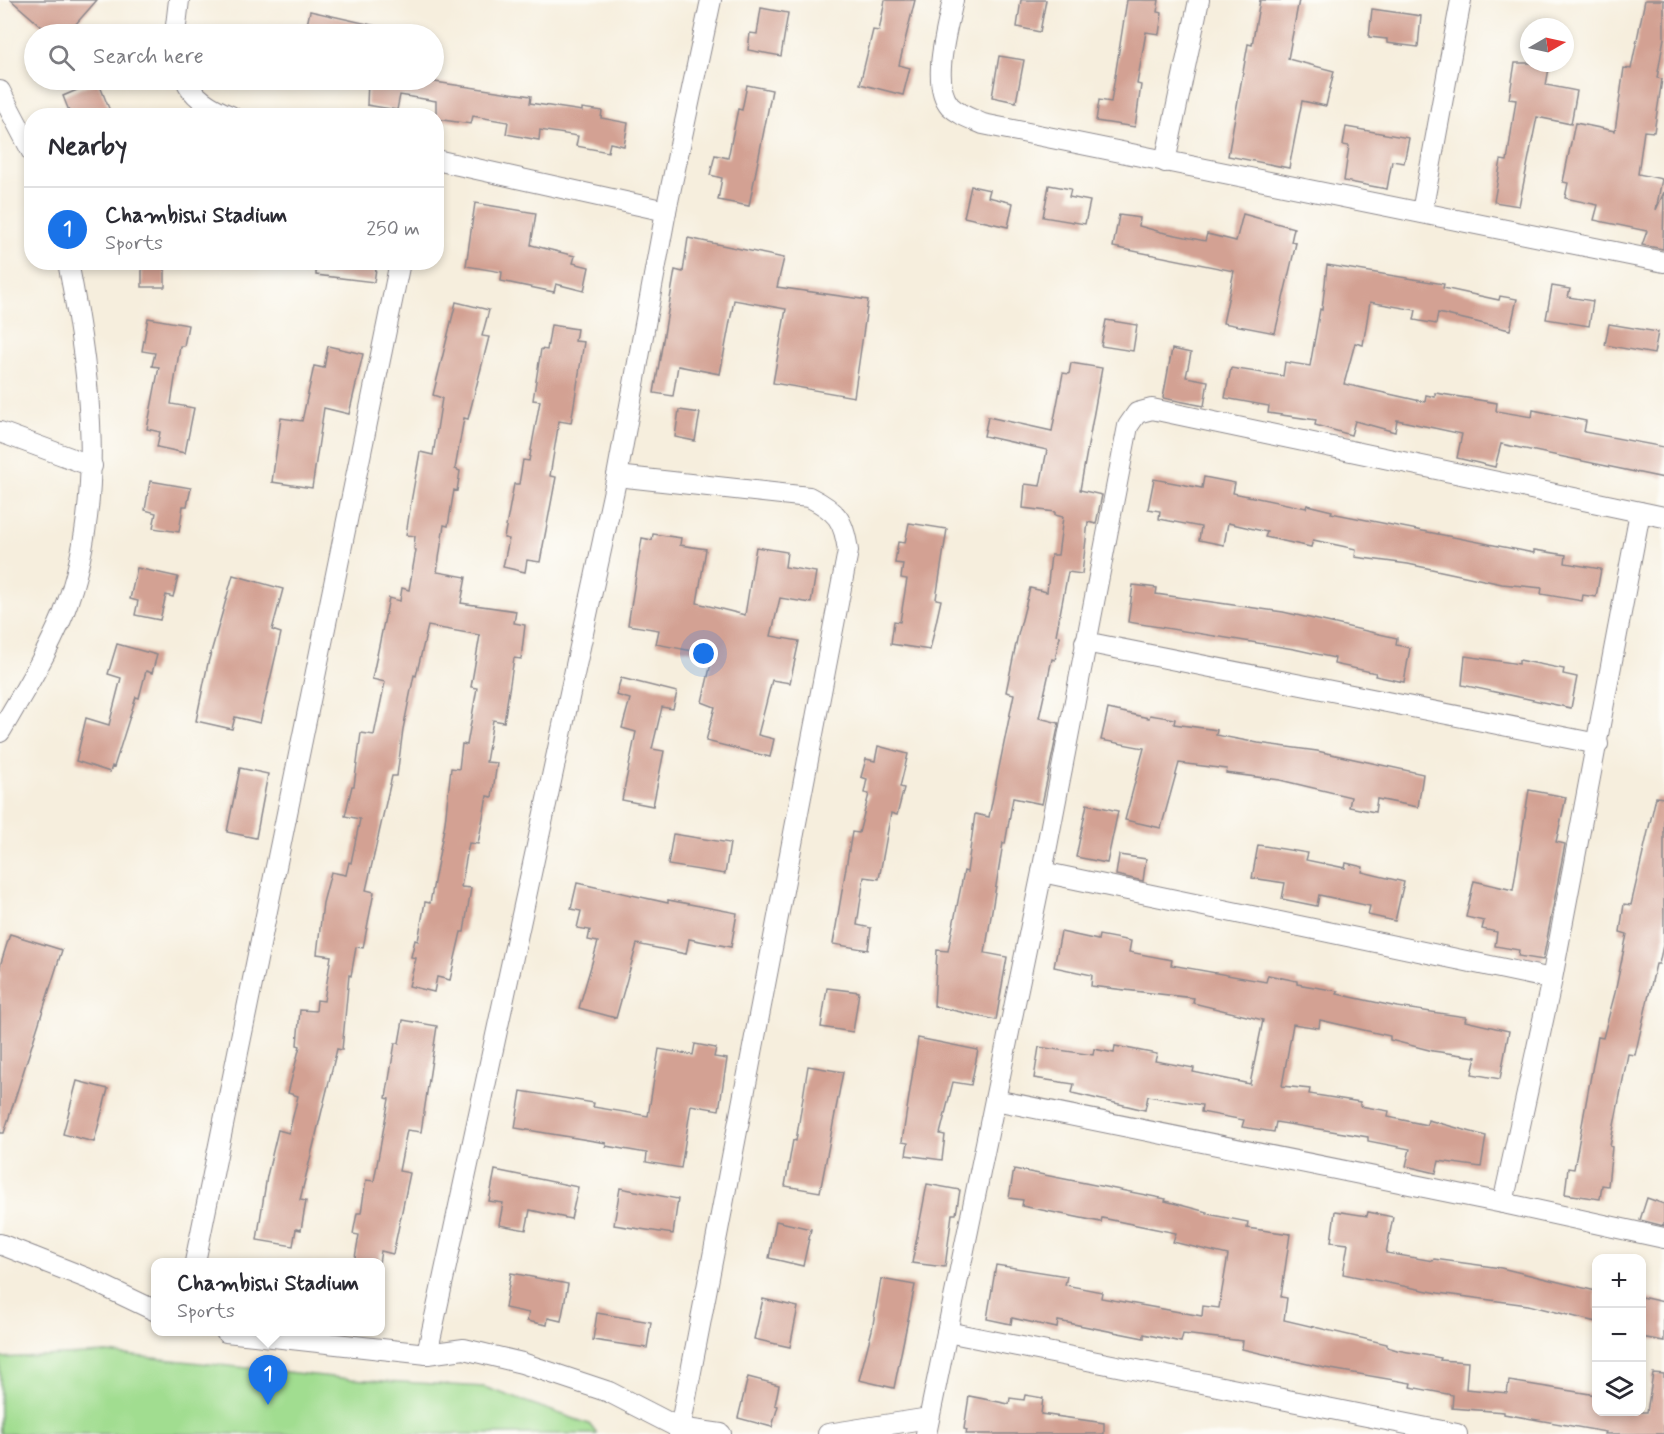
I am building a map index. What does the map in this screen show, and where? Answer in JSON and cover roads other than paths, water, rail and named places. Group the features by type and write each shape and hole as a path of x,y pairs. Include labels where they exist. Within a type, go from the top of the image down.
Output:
{"street":[{"path":"176,24 179,0"},
{"path":"427,1354 617,476 666,211 711,0"},
{"path":"953,0 941,62 941,85 949,105 966,117 983,124 1664,262"},
{"path":"1165,162 1199,0"},
{"path":"1422,212 1461,0"},
{"path":"192,90 212,108"},
{"path":"0,91 24,137"},
{"path":"444,162 666,211"},
{"path":"0,732 45,655 63,613 81,546 92,466 90,399 83,336 70,270"},
{"path":"196,1258 398,270"},
{"path":"828,1434 927,1426 1042,872 1128,426 1137,413 1152,410 1664,517"},
{"path":"0,432 92,466"},
{"path":"617,476 809,497 831,508 845,529 848,551 679,1431"},
{"path":"1503,1203 1552,979 1640,512"},
{"path":"1085,642 1598,744"},
{"path":"1042,872 1552,979"},
{"path":"995,1100 1664,1238"},
{"path":"2,1252 88,1279 151,1309"},
{"path":"947,1332 1457,1434"},
{"path":"263,1336 427,1354 464,1349 522,1363 609,1392 679,1431 722,1434"}],"place":[{"name":"Chambishi Stadium","path":"268,1405"}]}
